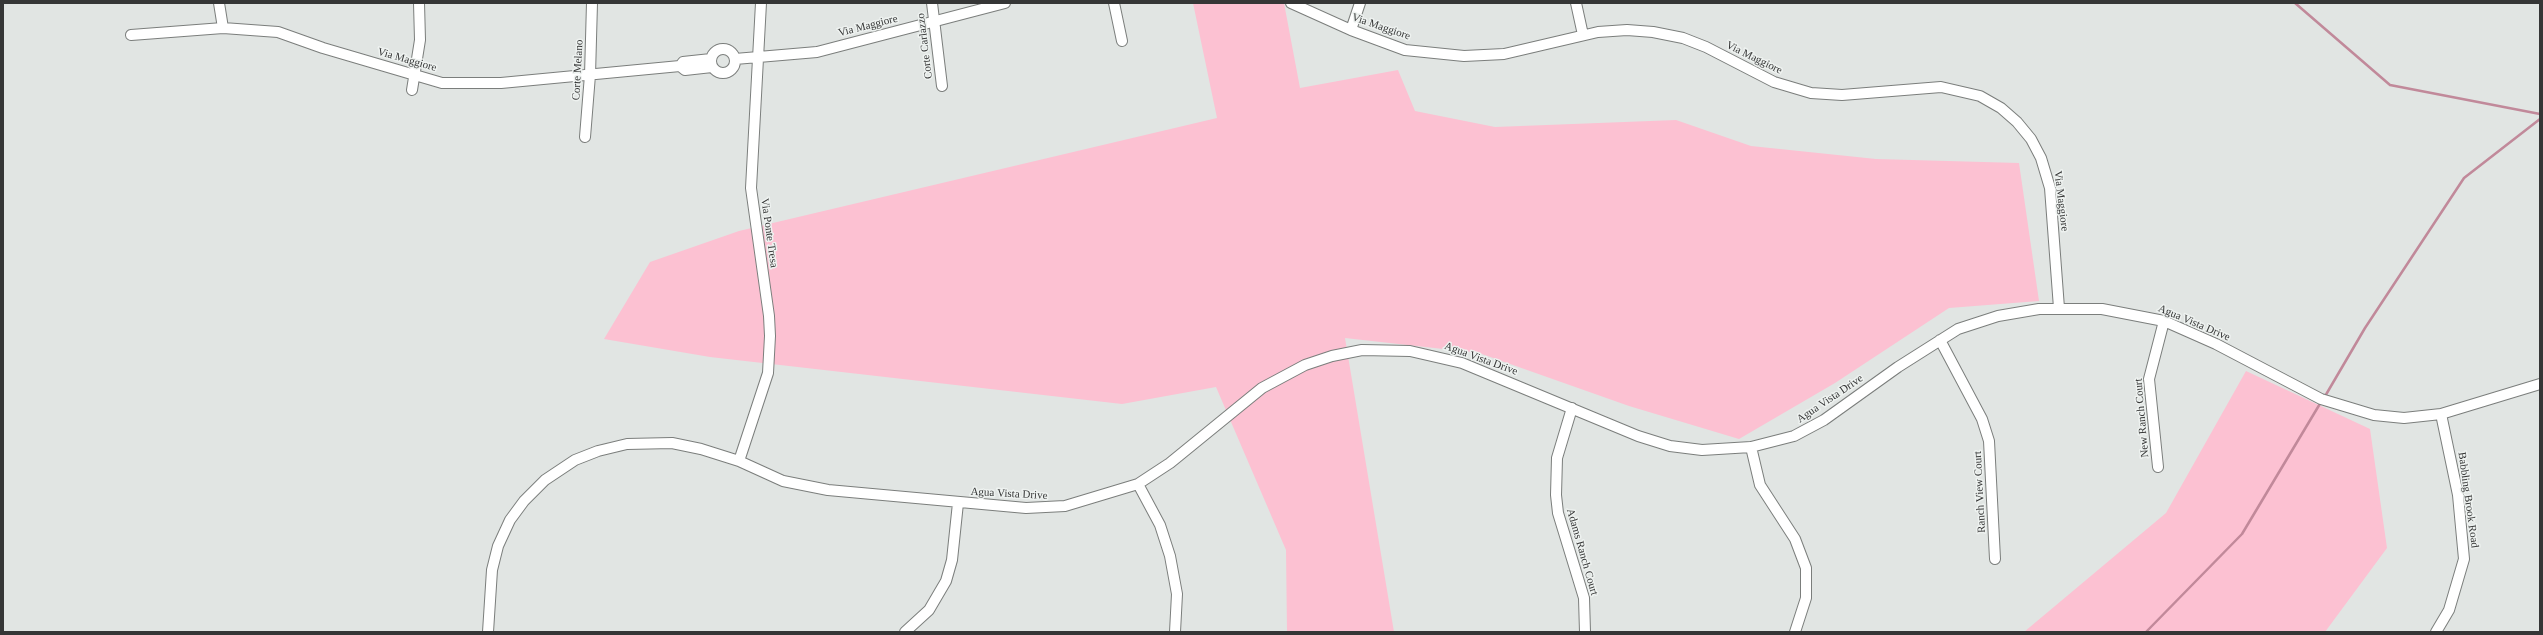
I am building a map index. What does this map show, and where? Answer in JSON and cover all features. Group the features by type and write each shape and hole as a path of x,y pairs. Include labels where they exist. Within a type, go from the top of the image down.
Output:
{"street":[{"path":"219,3 223,28"},
{"path":"412,90 420,40 419,3"},
{"name":"Corte Melano","path":"585,137 590,75 592,3"},
{"name":"Via Ponte Tresa","path":"739,461 768,373 770,336 770,316 751,188 761,3"},
{"name":"Corte Carlazzo","path":"932,3 942,86"},
{"name":"Via Maggiore","path":"735,59 759,56 779,57 817,52 1005,3"},
{"path":"1114,3 1122,41"},
{"name":"Via Maggiore","path":"1291,3 1351,30 1405,50 1464,56 1504,54 1583,35 1627,30 1653,32 1683,38 1706,47 1774,82 1811,93 1842,95 1941,87 1972,93 1991,102 2009,115 2025,130 2036,148 2045,168 2050,188 2060,308"},
{"path":"1351,30 1360,3"},
{"path":"1576,3 1583,35"},
{"name":"Via Maggiore","path":"131,35 223,28 278,32 323,48 442,83 486,83 680,66 683,62 711,63"},
{"path":"725,49 732,52 735,59 732,70 725,73 717,72 711,63 714,52 725,49"},
{"name":"Agua Vista Drive","path":"488,632 492,570 498,546 510,520 524,501 558,471 575,460 598,451 642,442 686,445 739,461 783,481 828,490 1026,508 1052,508 1091,500 1138,484 1170,463 1262,388 1305,365 1343,353 1383,349 1428,354 1462,363 1638,436 1670,446 1702,450 1750,447 1780,441 1814,426 1958,329 1998,316 2060,308 2109,310 2164,321 2216,344 2334,404 2389,417 2420,417 2441,414 2540,384"},
{"name":"New Ranch Court","path":"2158,467 2149,379 2164,321"},
{"name":"Ranch View Court","path":"1940,340 1982,419 1989,441 1994,559"},
{"name":"Adams Ranch Court","path":"1572,408 1556,458 1556,495 1558,513 1584,598 1585,632"},
{"name":"Babbling Brook Road","path":"2436,632 2449,610 2464,559 2458,496 2441,414"},
{"path":"1750,447 1760,485 1795,539 1804,563 1807,593 1802,616 1795,632"},
{"path":"1138,484 1160,525 1170,556 1177,594 1175,632"},
{"path":"905,632 929,610 946,582 952,560 958,502"}],"shaded area":[{"path":"1193,3 1284,3 1300,88 1398,70 1415,111 1495,127 1676,120 1751,146 1876,159 2019,163 2039,301 1949,308 1835,383 1739,439 1629,406 1479,353 1345,338 1394,632 1287,632 1286,550 1216,387 1122,404 710,357 604,339 650,262 739,231 1217,118"},
{"path":"2246,371 2370,429 2387,548 2325,632 2024,632 2166,513"}],"waterway":[{"path":"2295,3 2390,85 2540,114"},
{"path":"2324,398 2365,328 2464,178 2540,119"},
{"path":"2146,632 2242,534 2321,402"}]}
